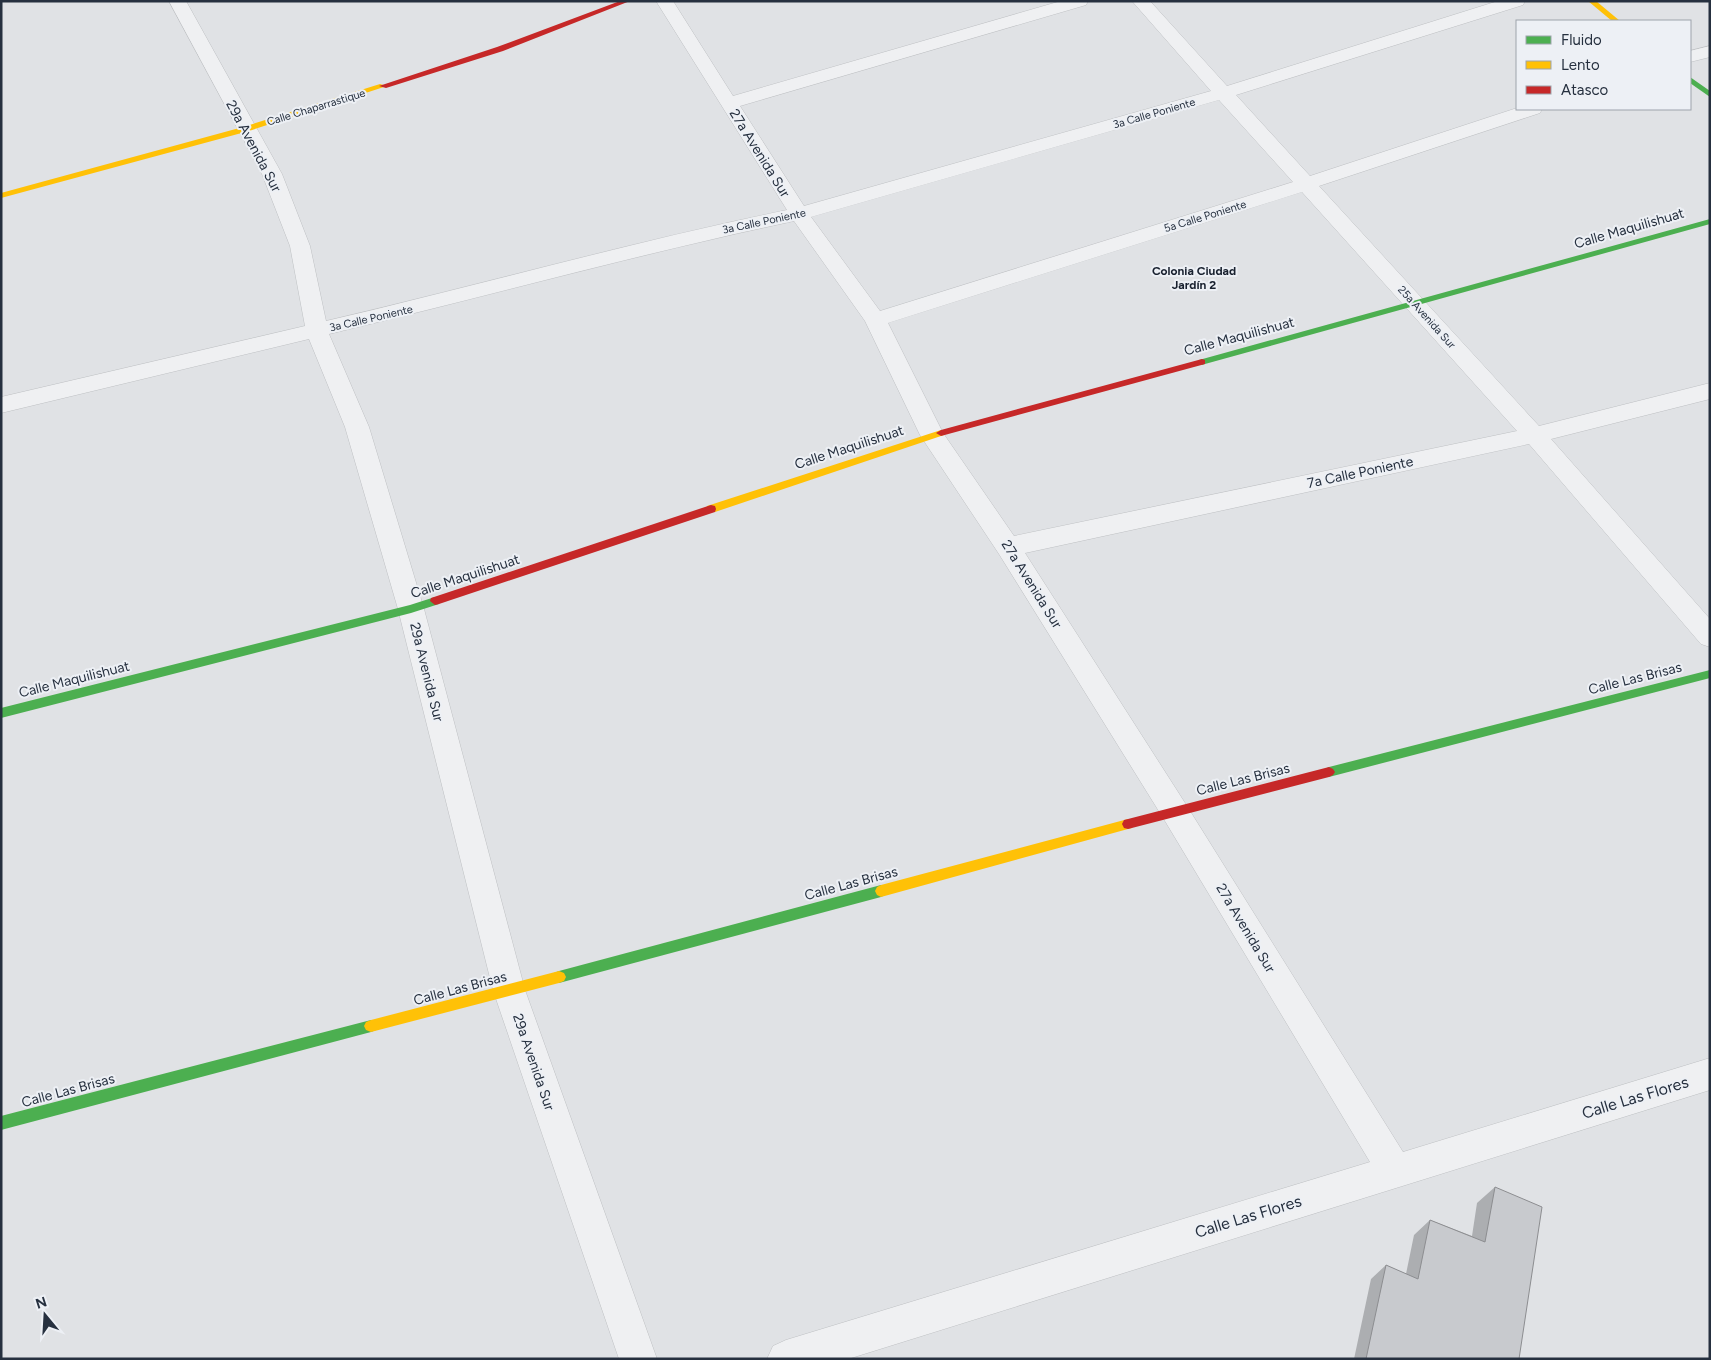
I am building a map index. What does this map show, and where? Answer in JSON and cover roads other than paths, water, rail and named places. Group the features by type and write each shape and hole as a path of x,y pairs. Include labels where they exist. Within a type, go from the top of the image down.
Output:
{"street":[{"name":"29a Avenida Sur","path":"177,1 272,174 300,246 317,331 357,427 411,609 509,990 638,1359"},
{"name":"Calle Chaparrastique","path":"1,196 246,129 500,49 627,1"},
{"name":"27a Avenida Sur","path":"664,1 799,214 875,320 932,435 1008,547 1175,812 1395,1171"},
{"path":"728,103 1080,1"},
{"name":"25a Avenida Sur","path":"1140,1 1534,435 1710,637"},
{"name":"3a Calle Poniente","path":"1,405 466,295 707,233 799,214 1223,93 1517,1"},
{"path":"1591,1 1615,20"},
{"path":"1691,57 1710,51"},
{"path":"1691,80 1710,95"},
{"name":"5a Calle Poniente","path":"875,320 1306,184 1530,110"},
{"name":"Calle Maquilishuat","path":"1,713 411,609 932,435 1416,304 1710,221"},
{"name":"7a Calle Poniente","path":"1008,547 1534,435 1710,391"},
{"name":"Calle Las Brisas","path":"1,1123 509,990 1175,812 1710,674"},
{"name":"Calle Las Flores","path":"786,1359 1710,1074"}],"district":[{"name":"Colonia Ciudad Jardín 2","path":"1194,278"}]}
